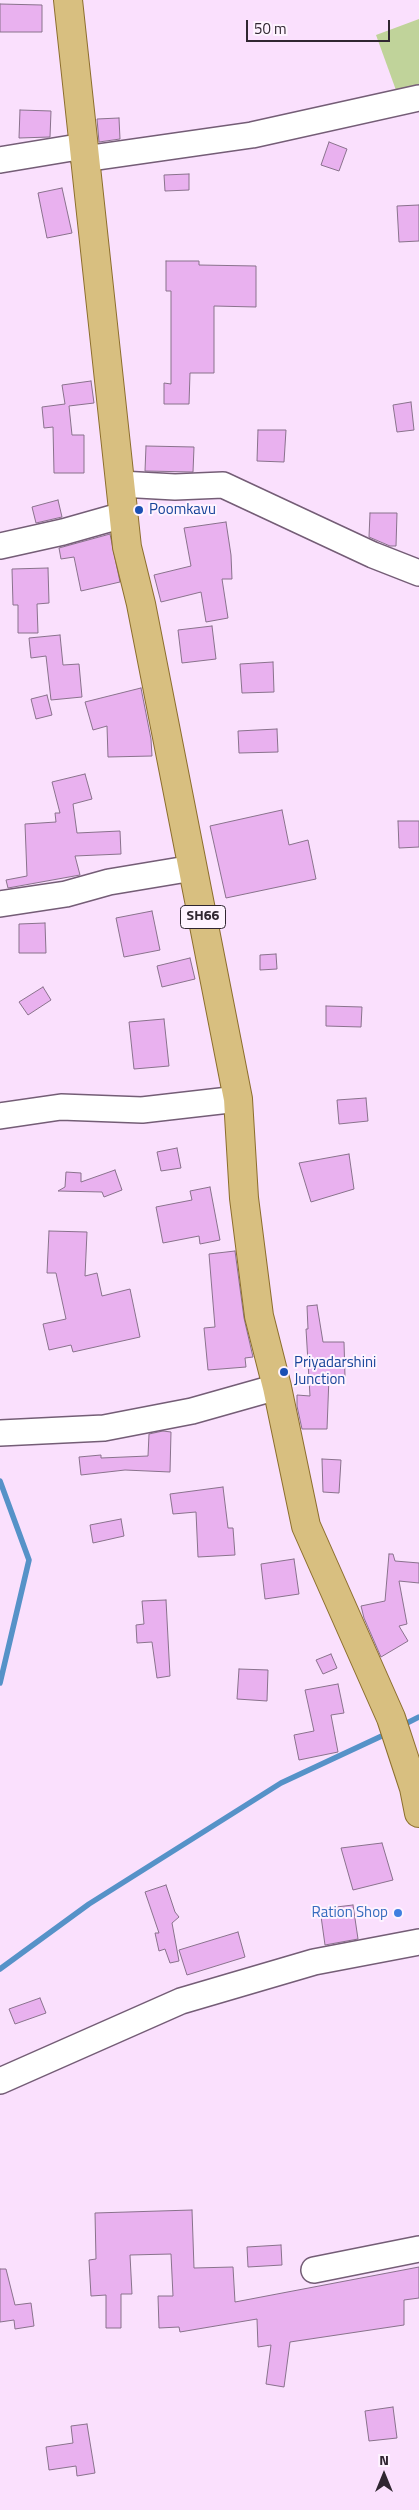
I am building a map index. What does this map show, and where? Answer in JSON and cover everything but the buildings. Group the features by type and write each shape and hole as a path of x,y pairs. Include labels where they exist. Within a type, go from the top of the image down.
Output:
{"main road":[{"name":"SH66","path":"68,0 127,547 141,604 238,1099 244,1198 259,1316 277,1387 306,1526 391,1718 414,1788 419,1813"}],"street":[{"path":"0,160 252,135 419,98"},
{"path":"120,484 223,485 373,555 419,572"},
{"path":"0,546 63,532 123,515"},
{"path":"0,904 66,894 110,882 193,868"},
{"path":"0,1116 61,1107 142,1110 238,1099"},
{"path":"0,1433 104,1428 192,1411 277,1387"},
{"path":"0,2080 181,2001 314,1962 419,1942"},
{"path":"314,2270 419,2249"}],"green space":[{"path":"419,19 419,85 397,93 376,35"}],"waterway":[{"path":"0,1481 29,1560 0,1683"},
{"path":"403,1725 419,1717"},
{"path":"0,1969 89,1904 281,1783 386,1734"}],"place":[{"name":"Poomkavu","path":"139,510"},
{"name":"Priyadarshini Junction","path":"284,1372"},
{"name":"Ration Shop","path":"398,1913"}]}
